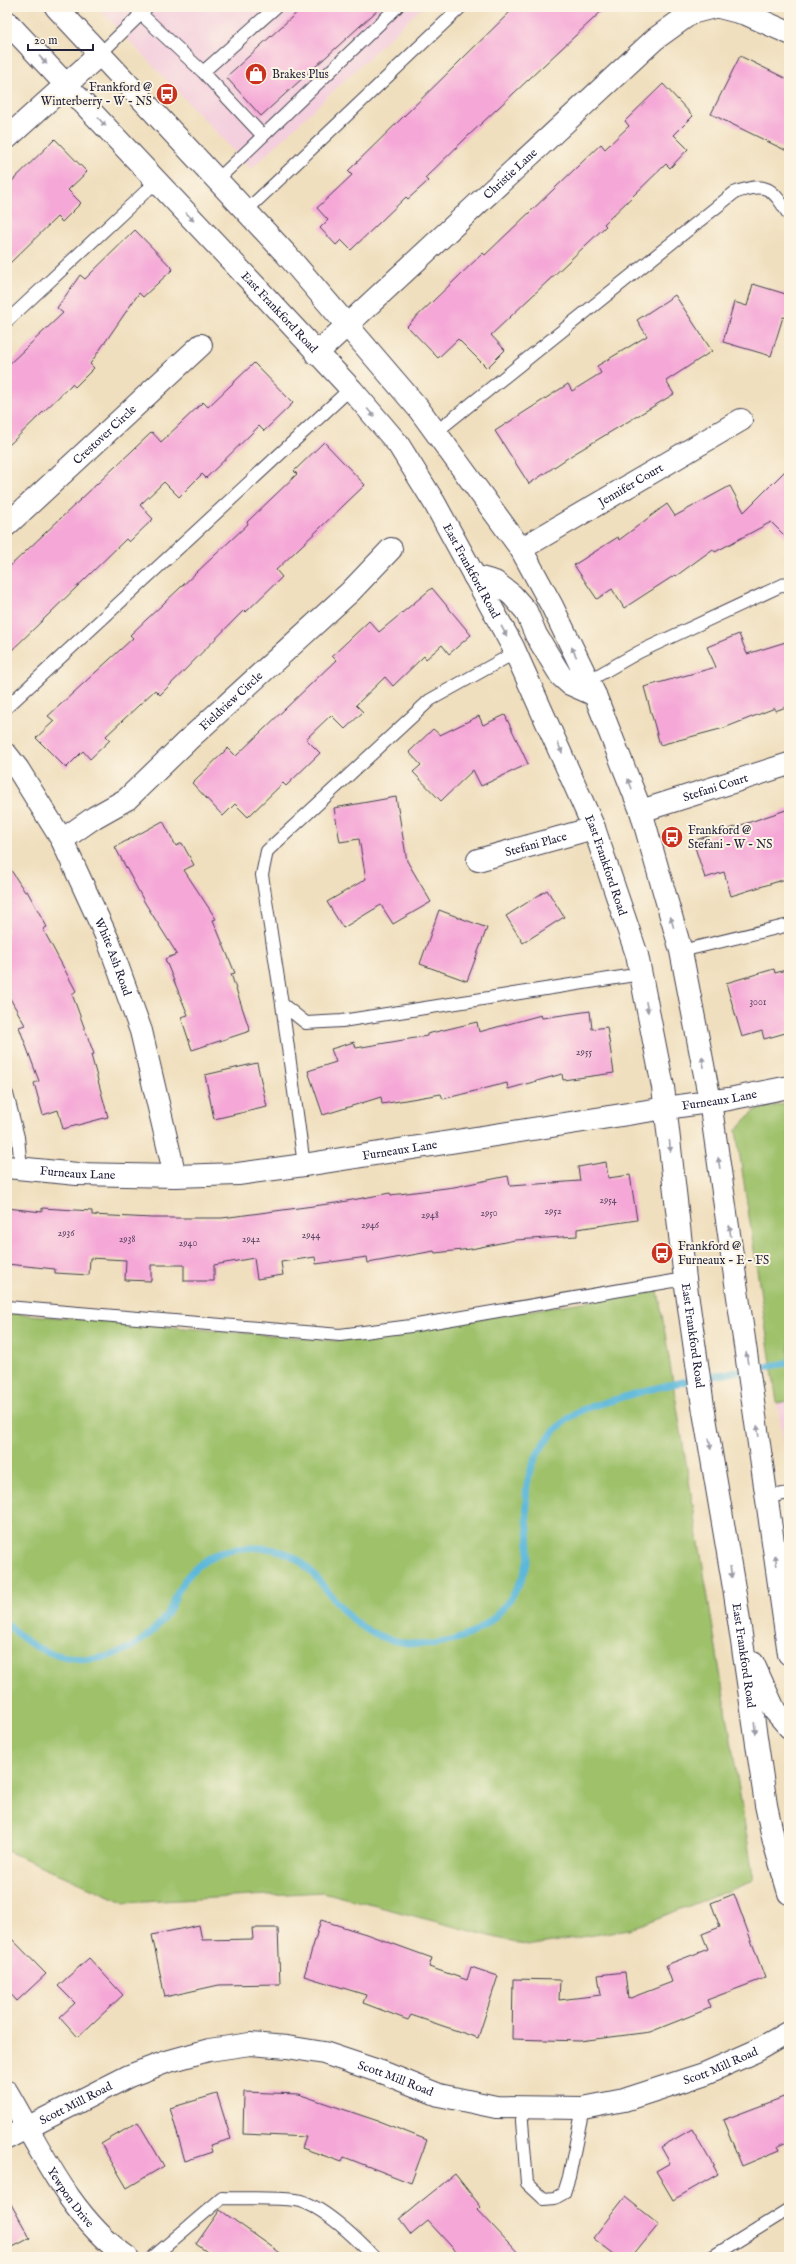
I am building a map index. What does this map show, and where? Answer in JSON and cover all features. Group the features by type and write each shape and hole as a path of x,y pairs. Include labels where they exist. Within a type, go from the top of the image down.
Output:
{"main road":[{"path":"56,7 246,211 347,324 436,432 521,549 552,606 591,688 641,811 681,952 710,1101 767,1497 785,1590 789,1654"},
{"name":"Christie Lane","path":"316,354 656,39 691,13 714,7"},
{"path":"719,7 746,14 789,33"},
{"name":"East Frankford Road","path":"7,22 350,389 398,444 434,502 516,652 594,828 637,955 666,1108 685,1279 766,1805 774,1842 789,1893"},
{"path":"7,138 100,54"},
{"name":"Crestover Circle","path":"7,525 201,345"},
{"name":"Jennifer Court","path":"521,549 742,420"},
{"name":"Fieldview Circle","path":"62,840 95,817 128,799 187,741 350,592 391,549"},
{"path":"474,576 495,582 512,595 526,611 536,635 561,676 570,684 591,688"},
{"name":"White Ash Road","path":"7,755 18,769 62,840 108,940 141,1031 175,1176"},
{"name":"Stefani Court","path":"641,811 789,764"},
{"name":"Stefani Place","path":"478,860 594,828"},
{"name":"Furneaux Lane","path":"14,1167 77,1174 175,1176 238,1174 666,1108 789,1087"},
{"path":"740,1630 760,1681 775,1711 789,1727"},
{"name":"Scott Mill Road","path":"7,2138 129,2076 166,2062 209,2050 250,2044 287,2047 324,2054 384,2073 439,2095 496,2107 521,2109 583,2108 624,2100 704,2074 756,2051 789,2032"},
{"name":"Yewpon Drive","path":"7,2092 26,2127 78,2210 114,2248 127,2257"}],"lane":[{"path":"203,72 276,7"},
{"path":"217,180 397,7"},
{"path":"246,211 461,7"},
{"path":"100,54 141,9 263,136"},
{"path":"7,321 157,181"},
{"path":"436,432 734,193 747,188 763,187 775,193 789,215"},
{"path":"7,707 350,389"},
{"path":"591,688 639,652 789,582"},
{"path":"304,1165 282,1004 262,875 267,851 430,700 516,652"},
{"path":"681,952 789,925"},
{"path":"282,1004 306,1023 342,1021 641,974"},
{"path":"7,1094 18,1137 14,1167"},
{"path":"7,1307 340,1335 411,1326 685,1279"},
{"path":"767,1497 789,1493"},
{"path":"521,2109 527,2183 544,2199 555,2198 564,2194 570,2177 583,2108"},
{"path":"153,2257 222,2198 297,2200 327,2215 353,2235 374,2257"},
{"path":"712,2257 789,2209"}],"shaded area":[{"path":"97,7 422,7 251,169"},
{"path":"789,1401 789,1473 777,1403"}],"green space":[{"path":"789,1103 789,1401 777,1403 736,1130 755,1110"},
{"path":"658,1290 754,1881 629,1929 528,1946 323,1892 125,1903 7,1851 7,1313 339,1341"}],"building":[{"path":"303,7 381,7 261,116 226,77"},
{"path":"515,7 606,7 425,178 428,181 408,199 406,197 351,250 341,240 336,245 320,228 328,220 317,208 352,175 348,171"},
{"path":"740,56 789,80 789,152 711,114"},
{"path":"663,84 693,116 674,135 688,149 670,168 666,164 604,224 606,226 491,335 505,350 487,368 458,339 438,358 407,326 483,253 485,255 601,144 605,149 629,126 625,121"},
{"path":"55,139 87,172 68,190 81,203 62,222 57,217 7,266 7,186"},
{"path":"135,230 173,269 143,297 139,293 90,364 94,368 75,387 72,384 7,447 7,366 63,313 57,308 80,275 85,279"},
{"path":"753,284 789,295 789,318 783,317 771,356 723,342 734,302 747,306"},
{"path":"675,295 712,351 666,381 674,394 572,455 529,484 495,431 568,384 572,391 601,373 597,366 647,336 637,320"},
{"path":"254,363 293,403 264,431 259,426 206,478 202,474 179,497 164,482 140,505 153,519 129,542 126,539 7,655 7,569 152,432 161,442 203,402 208,407"},
{"path":"324,442 365,485 276,570 282,577 246,612 244,610 160,695 155,690 106,736 110,740 90,759 83,751 66,768 36,738 54,721 48,716 133,638 130,635 248,524 247,522 297,474 294,471"},
{"path":"789,467 789,540 771,522 715,552 713,549 676,576 675,575 624,608 612,589 597,599 574,565 618,537 619,540 667,504 675,516 730,486 744,512"},
{"path":"432,588 471,635 449,654 442,645 426,659 424,656 393,686 385,677 356,705 363,712 345,729 331,715 306,739 320,753 286,786 283,783 248,817 235,804 223,816 192,783 228,748 236,756 336,660 332,656 369,621 379,632"},
{"path":"739,634 747,654 789,641 789,706 775,711 775,708 724,728 660,745 644,687 716,667 707,647"},
{"path":"505,715 528,764 481,786 473,770 441,801 413,772 421,765 409,752 433,729 440,735 479,716 483,725"},
{"path":"396,797 407,861 431,902 393,924 381,905 343,928 327,902 366,879 359,839 340,842 334,808"},
{"path":"789,809 789,878 731,896 724,872 705,878 693,841"},
{"path":"163,821 176,846 182,843 194,865 184,870 216,919 213,920 235,973 231,974 250,1031 192,1050 181,1017 188,1015 165,959 177,954 145,903 115,847"},
{"path":"7,864 25,892 27,891 47,927 43,929 76,991 72,994 94,1054 91,1055 108,1117 63,1129 58,1110 43,1115 34,1083 39,1081 19,1027 25,1025 7,993"},
{"path":"547,890 564,917 523,943 506,916"},
{"path":"439,910 487,928 467,981 420,964"},
{"path":"774,969 775,973 789,969 789,1032 764,1039 762,1031 742,1037 726,983"},
{"path":"590,1011 592,1029 607,1027 614,1073 563,1080 562,1074 508,1089 507,1083 443,1099 441,1094 382,1104 381,1097 323,1115 308,1071 336,1062 331,1049 354,1042 356,1048 427,1036 427,1034 477,1022 479,1032 541,1015 542,1018"},
{"path":"257,1063 267,1107 214,1119 205,1075"},
{"path":"606,1162 608,1178 630,1175 637,1220 577,1229 577,1236 515,1240 471,1249 435,1253 434,1251 368,1263 367,1257 316,1264 315,1257 281,1262 283,1275 257,1279 254,1258 214,1265 214,1281 184,1281 184,1265 151,1265 151,1281 125,1280 126,1260 90,1258 89,1275 55,1273 55,1269 7,1264 7,1208 42,1212 42,1208 92,1211 92,1215 152,1218 222,1218 336,1203 390,1193 391,1195 454,1187 508,1176 510,1186 580,1181 578,1167"},
{"path":"734,1894 765,1978 707,2000 710,2008 650,2032 580,2041 512,2039 513,1979 560,1980 559,2000 601,1995 598,1975 625,1972 628,1999 672,1982 666,1965 708,1949 702,1934 720,1927 711,1903"},
{"path":"321,1920 366,1934 432,1958 429,1967 467,1980 471,1967 498,1976 478,2038 411,2015 408,2020 363,2003 366,1995 304,1976"},
{"path":"199,1925 202,1940 253,1939 252,1928 278,1928 280,1984 219,1985 165,1997 152,1935"},
{"path":"7,1934 46,1974 17,2001 7,1990"},
{"path":"89,1958 123,1995 78,2037 60,2017 75,2003 58,1986"},
{"path":"244,2092 298,2094 381,2122 427,2140 411,2183 344,2157 342,2162 302,2148 306,2137 243,2134"},
{"path":"217,2094 231,2139 210,2145 212,2152 185,2161 170,2108"},
{"path":"789,2095 789,2141 778,2146 780,2150 742,2166 723,2120"},
{"path":"138,2122 164,2166 127,2188 101,2144"},
{"path":"692,2129 718,2174 673,2200 656,2171 670,2163 661,2147"},
{"path":"455,2174 481,2207 478,2210 522,2257 461,2257 428,2221 411,2235 399,2219"},
{"path":"7,2197 30,2238 7,2250"},
{"path":"625,2197 659,2224 632,2257 618,2257 593,2238"},
{"path":"220,2210 286,2257 214,2257 196,2244"}],"waterway":[{"path":"7,1623 14,1631 29,1643 54,1654 88,1659 102,1658 116,1654 141,1641 162,1621 170,1609 185,1579 197,1567 212,1557 227,1550 258,1548 276,1550 290,1555 302,1563 348,1615 361,1626 375,1634 391,1640 425,1644 459,1638 474,1632 494,1617 512,1597 519,1585 524,1573 529,1548 526,1500 527,1485 533,1463 539,1452 552,1433 561,1425 584,1409 635,1393 700,1378 787,1363 789,1361"}],"place":[{"name":"Brakes Plus","path":"256,74"},
{"name":"Frankford @ Winterberry - W - NS","path":"167,94"},
{"name":"Frankford @ Stefani - W - NS","path":"672,837"},
{"name":"Frankford @ Furneaux - E - FS","path":"662,1253"}]}
